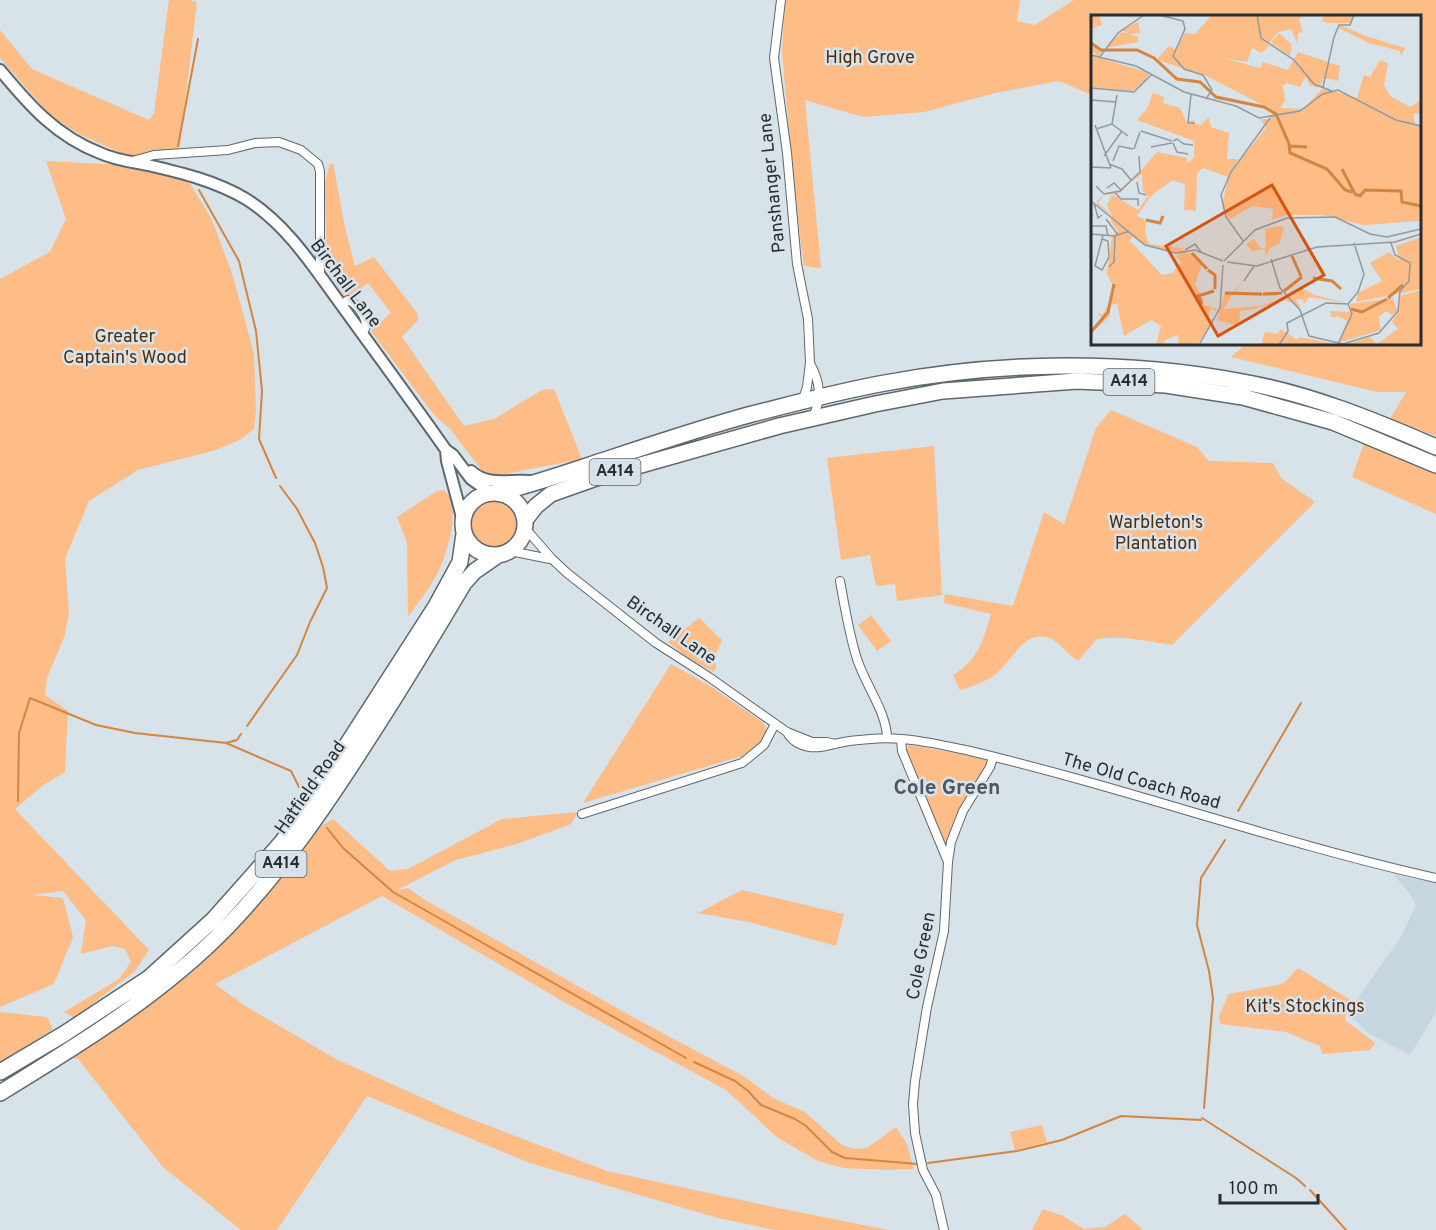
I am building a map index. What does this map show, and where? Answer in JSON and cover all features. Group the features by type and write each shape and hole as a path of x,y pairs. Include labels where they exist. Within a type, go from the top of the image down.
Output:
{"highway":[{"name":"A414","path":"494,493 540,482 650,445 819,397 885,383 999,369 1084,367 1164,370 1245,382 1296,395 1394,428 1436,447"},
{"name":"A414","path":"525,524 536,506 551,494 715,442 910,396 996,386 1077,381 1167,385 1243,397 1333,422 1436,465"},
{"path":"494,493 513,498 519,504 525,524 518,545 504,553 487,555 469,543 464,527 469,505 483,495 494,493"},
{"name":"Hatfield Road","path":"182,959 282,842 307,807 436,606 460,562 464,527"},
{"name":"Hatfield Road","path":"0,1093 70,1050 182,959 226,928 257,895 342,780 464,583 475,571 504,553"},
{"name":"Hatfield Road","path":"0,1072 154,983"}],"main road":[{"name":"Birchall Lane","path":"0,70 33,109 62,134 101,154 186,174 224,187 269,216 290,238 320,277 466,475 494,493"},
{"name":"Birchall Lane","path":"449,453 447,461 464,527"},
{"path":"449,453 476,475 487,480 540,482"}],"street":[{"name":"Panshanger Lane","path":"781,0 774,58 787,153 796,264 808,319 810,363 807,387 802,402"},
{"path":"130,162 154,155 228,150 255,143 288,144 301,150 318,164 320,171 320,277"},
{"name":"Panshanger Lane","path":"810,363 820,388 819,397"},
{"path":"812,418 818,407 819,397"},
{"name":"Birchall Lane","path":"525,524 552,559 638,630 775,724"},
{"name":"Birchall Lane","path":"504,553 552,559"},
{"path":"840,581 855,652 865,680 884,719 887,738"},
{"path":"582,814 742,762 764,745 775,724"},
{"name":"The Old Coach Road","path":"775,724 787,732 812,742 835,744 887,738 901,739 993,757 1077,779 1285,840 1436,878"},
{"path":"901,739 902,751 948,862"},
{"name":"Cole Green","path":"944,1230 936,1195 923,1170 915,1133 913,1104 927,1007 944,931 948,862 957,823 990,767 993,757"}],"shaded area":[{"path":"1393,874 1436,883 1436,1012 1410,1055 1370,1034 1346,1015 1401,937 1416,905 1411,895"}],"green space":[{"path":"169,0 197,2 179,153 137,160 79,134 51,116 0,58 0,30 32,69 149,120 154,113"},
{"name":"High Grove","path":"785,0 1020,0 1017,21 1035,25 1074,0 1436,0 1436,436 1390,419 1406,392 1377,392 1231,357 1245,345 1421,345 1421,15 1091,15 1091,95 1059,81 995,93 924,112 863,117 805,100 821,268 804,266 794,189 782,52"},
{"name":"Greater Captain's Wood","path":"46,161 124,165 188,180 212,220 233,276 254,354 256,410 254,429 241,439 216,450 138,470 89,501 65,559 69,612 65,635 47,678 45,695 68,711 65,772 42,786 15,809 149,950 134,972 74,1018 64,1012 119,979 131,962 125,949 112,946 81,954 86,920 63,891 33,895 63,898 73,937 54,984 0,1007 0,279 50,252 66,219"},
{"path":"333,163 345,228 355,266 374,257 417,313 418,320 402,337 464,426 494,419 542,390 554,389 582,459 501,475 483,472 451,430 434,415 371,331 391,313 368,283 346,299 327,269 325,184 329,165"},
{"name":"Warbleton's Plantation","path":"1111,410 1197,447 1209,461 1273,463 1281,478 1315,502 1172,645 1125,638 1097,639 1078,661 1053,640 1035,637 1021,646 994,675 960,690 953,675 969,663 979,649 991,614 944,603 945,594 1013,606 1044,512 1064,524 1096,428"},
{"path":"1365,441 1436,473 1436,514 1352,477"},
{"path":"934,446 942,595 897,601 895,584 876,586 870,555 841,560 827,458"},
{"path":"444,490 452,506 453,517 446,552 433,582 408,617 407,543 397,517 437,491"},
{"path":"489,499 499,499 512,506 519,519 519,529 512,542 499,549 489,549 480,545 473,538 469,529 469,519 473,510 480,503"},
{"path":"871,615 891,641 877,651 858,625"},
{"path":"699,618 722,640 715,656 714,672 691,660 668,642"},
{"path":"671,664 710,686 764,723 767,732 761,742 742,756 583,803"},
{"path":"909,745 989,761 946,852 907,755 906,750"},
{"path":"578,812 571,824 517,844 456,860 397,890 408,888 425,900 640,1021 745,1077 773,1098 805,1112 842,1145 854,1149 867,1148 896,1127 907,1144 914,1169 844,1168 818,1161 778,1138 726,1090 566,1003 382,896 215,984 247,1007 336,1059 458,1114 607,1171 888,1230 775,1230 718,1218 530,1163 367,1096 277,1230 241,1230 163,1167 78,1059 72,1058 182,975 279,878 320,827 333,819 390,871 408,869 502,819"},
{"path":"742,890 844,914 836,946 749,922 698,913"},
{"name":"Kit's Stockings","path":"1298,968 1349,999 1345,1020 1375,1043 1370,1050 1322,1054 1320,1046 1286,1032 1220,1024 1219,1016 1229,994 1278,985 1285,982"},
{"path":"0,1012 47,1017 53,1029 0,1064"},
{"path":"1042,1125 1047,1142 1015,1150 1010,1132"},
{"path":"1043,1209 1063,1216 1084,1229 1105,1227 1125,1214 1143,1230 1032,1230"}],"waterway":[{"path":"178,146 198,39"},
{"path":"199,190 239,261 256,331 262,391 259,439 276,478"},
{"path":"247,726 297,655 327,588 315,543 297,509 280,486"},
{"path":"18,801 19,733 30,698 96,725 135,733 226,743"},
{"path":"1238,811 1301,703"},
{"path":"241,734 237,740 226,743 291,771 299,787"},
{"path":"327,828 343,848 393,892 686,1058"},
{"path":"1204,1108 1213,998 1209,971 1197,925 1201,878 1225,840"},
{"path":"694,1062 735,1081 761,1105 795,1119 806,1126 832,1152 845,1158 918,1164"},
{"path":"928,1163 1017,1151 1062,1140 1121,1116 1201,1120"},
{"path":"1202,1118 1305,1186"},
{"path":"1310,1190 1346,1230"}],"district":[{"name":"Cole Green","path":"947,788"}]}
